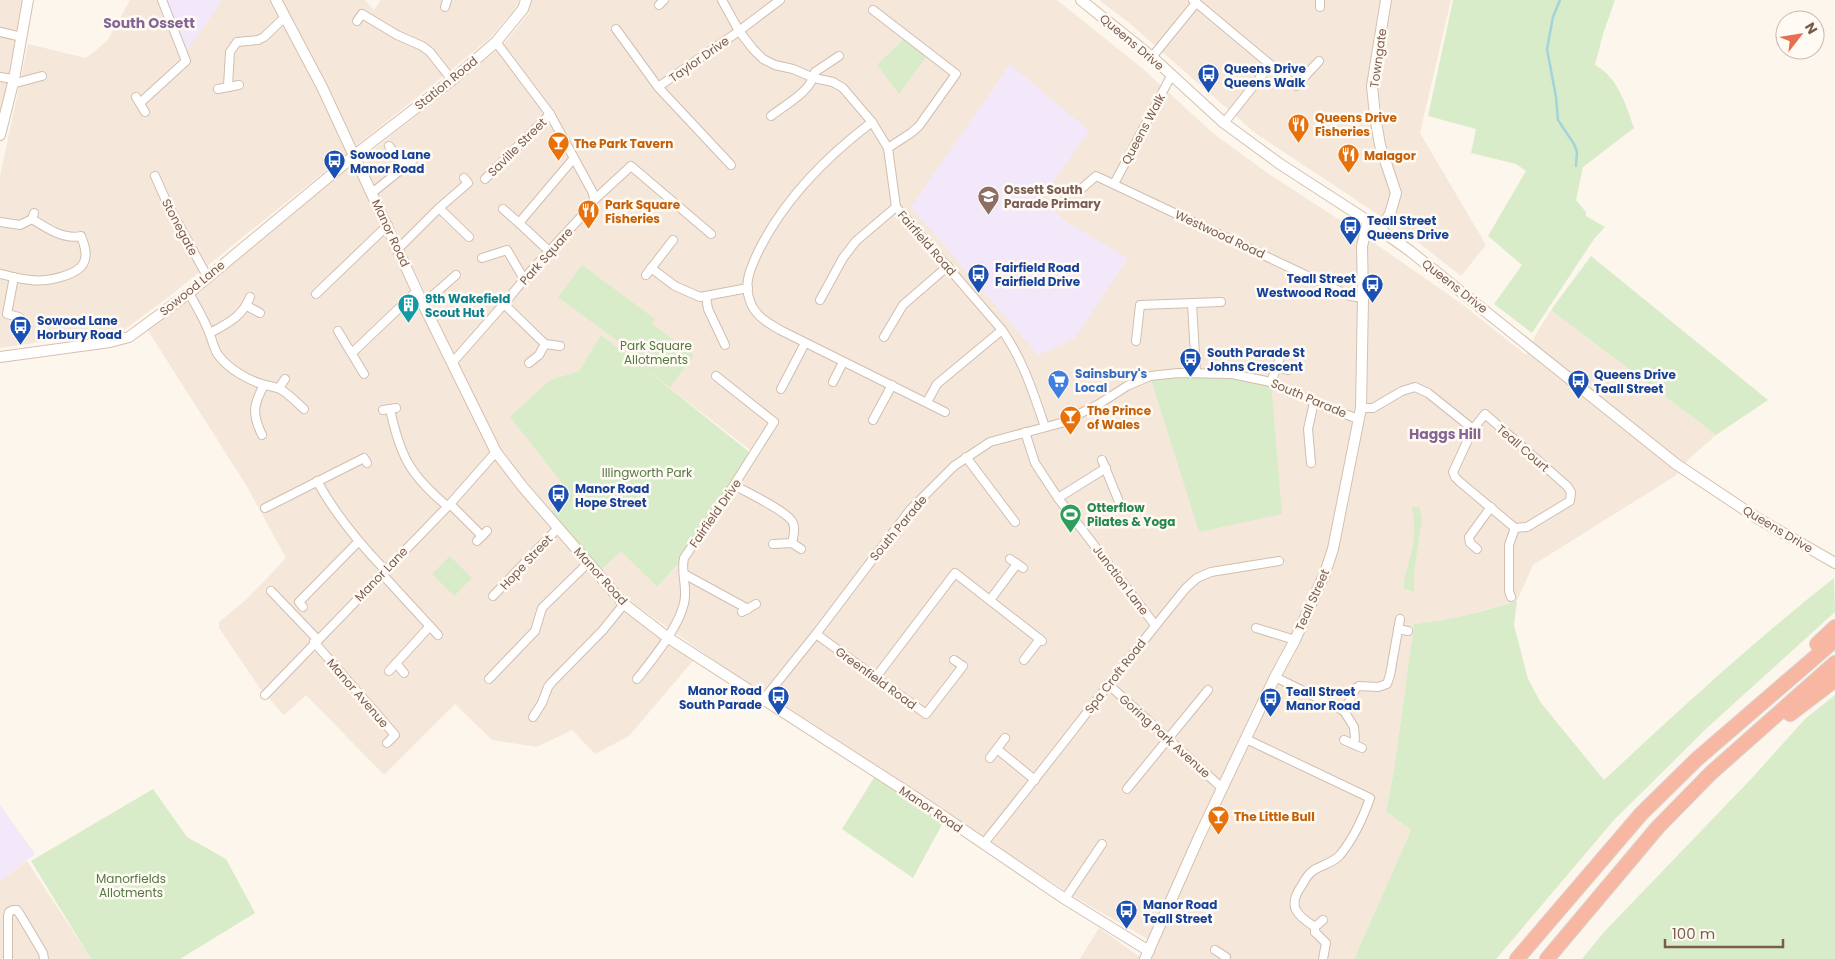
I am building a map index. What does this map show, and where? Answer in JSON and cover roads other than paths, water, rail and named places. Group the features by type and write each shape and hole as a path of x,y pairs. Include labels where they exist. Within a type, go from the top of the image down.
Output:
{"highway":[{"path":"1517,959 1641,814 1835,627"},
{"path":"1697,759 1835,640"},
{"path":"1547,959 1658,827 1711,773 1835,663"},
{"path":"1711,773 1835,680"}],"street":[{"path":"0,135 13,81 28,0"},
{"path":"145,112 138,100 186,61 162,0"},
{"name":"Manor Road","path":"276,0 322,87 399,248 423,304 496,452 522,486 624,604 667,637 984,844 1147,955"},
{"name":"Station Road","path":"355,156 452,80 496,42 523,8 526,0"},
{"name":"Fairfield Road","path":"722,0 739,31 763,58 775,65 793,69 814,78 833,82 843,88 872,122 888,148 896,207 1002,330 1022,362 1045,427"},
{"name":"Taylor Drive","path":"658,87 780,0"},
{"name":"Queens Drive","path":"1081,0 1172,74 1224,122 1280,164 1368,221 1410,251 1676,464 1757,518 1835,563"},
{"name":"Towngate","path":"1380,230 1390,214 1396,193 1380,145 1372,86 1386,0"},
{"path":"1152,57 1194,1 1296,86 1319,61"},
{"path":"873,10 956,74 912,133 888,148"},
{"path":"357,21 362,14 397,35 422,46 430,52 452,80"},
{"path":"228,86 230,52 237,42 258,40 264,37 285,17"},
{"path":"616,29 630,39 658,87 731,165"},
{"path":"0,32 22,37"},
{"path":"496,42 550,114 594,200"},
{"path":"771,116 808,88 815,72 839,56"},
{"path":"1224,122 1270,65"},
{"name":"Queens Walk","path":"1114,184 1172,74"},
{"path":"0,77 13,81 42,76"},
{"path":"218,89 239,85"},
{"name":"Saville Street","path":"485,179 550,114"},
{"path":"872,122 811,176 770,228 747,279 749,300 754,311 762,319 805,343 872,374 945,412"},
{"path":"706,138 714,132"},
{"path":"388,146 404,166"},
{"name":"Sowood Lane","path":"0,357 110,342 128,337 189,293 207,276 355,156"},
{"path":"519,223 574,158"},
{"path":"372,193 413,160"},
{"name":"Park Square","path":"452,363 524,279 591,206 594,200 631,166 711,234"},
{"name":"Stonegate","path":"155,176 168,205 207,276"},
{"name":"Westwood Road","path":"1080,190 1096,176 1350,296 1363,298"},
{"path":"399,248 439,208 468,183 464,178"},
{"path":"820,300 843,258 856,241 896,207"},
{"path":"439,208 469,237"},
{"path":"503,208 550,252"},
{"path":"0,222 20,224 33,216 60,234 81,236 85,261 83,266 74,273 50,279 31,280 0,274"},
{"name":"Teall Street","path":"1147,955 1222,788 1275,677 1295,640 1325,573 1333,549 1361,408 1362,246 1368,221"},
{"path":"316,294 388,225"},
{"path":"646,275 672,240"},
{"path":"482,258 507,250 524,279"},
{"path":"884,337 903,305 948,266"},
{"path":"651,268 675,286 692,294 706,296 748,288"},
{"path":"423,304 456,275"},
{"path":"14,277 3,317 19,317"},
{"path":"352,353 418,290"},
{"path":"189,293 210,333 214,349 225,362 249,378 264,385 279,388 304,409"},
{"path":"706,296 708,309 725,344"},
{"path":"210,333 232,321 246,306 250,297"},
{"path":"1136,342 1140,305 1221,302"},
{"path":"504,304 545,344 560,346"},
{"path":"1192,304 1196,372"},
{"path":"246,306 260,313"},
{"path":"927,402 937,384 1002,330"},
{"path":"338,331 364,374"},
{"path":"781,389 805,343"},
{"path":"529,364 539,355 545,344"},
{"path":"1271,382 1281,355"},
{"path":"833,382 843,362"},
{"path":"1276,367 1288,370"},
{"name":"South Parade","path":"763,700 816,634 910,510 954,466 990,442 1061,423 1099,404 1127,386 1150,376 1196,372 1232,374 1271,382 1314,402 1358,419"},
{"name":"Fairfield Drive","path":"637,679 667,637 683,609 685,597 684,558 774,422 716,376"},
{"path":"279,388 285,379"},
{"path":"874,420 892,384"},
{"path":"262,435 254,417 257,399 264,385"},
{"path":"1361,408 1373,408 1402,390 1415,387 1428,393 1473,430"},
{"path":"1311,463 1308,429 1314,402"},
{"path":"390,409 397,439 412,471 421,483 482,536"},
{"name":"Teall Court","path":"1485,414 1571,492 1570,500 1565,504 1527,527 1515,528 1491,507 1460,482 1453,472 1473,430 1485,414"},
{"path":"245,419 254,417"},
{"name":"Junction Lane","path":"1024,432 1035,463 1058,498 1155,625"},
{"name":"Manor Lane","path":"265,695 448,505 496,452"},
{"path":"966,457 1014,522"},
{"path":"266,508 364,458 367,463"},
{"path":"1058,498 1104,464 1122,509"},
{"path":"318,481 325,495 358,542 438,634"},
{"path":"734,485 786,514 791,519 794,524 792,543"},
{"path":"1477,549 1470,543 1469,537 1491,507"},
{"name":"Hope Street","path":"493,596 558,528"},
{"path":"1511,598 1509,591 1509,545 1515,528"},
{"path":"303,607 299,602 358,542"},
{"path":"773,544 792,543 801,549"},
{"name":"Spa Croft Road","path":"984,844 1108,684 1186,588 1197,578 1216,571 1279,561"},
{"path":"488,679 535,632 542,608 588,563"},
{"path":"990,600 1017,564"},
{"path":"876,677 955,573 1041,640 1024,660"},
{"path":"684,574 745,611 756,604"},
{"path":"271,591 316,641"},
{"path":"533,717 552,682 624,604"},
{"path":"1344,711 1356,688 1360,686 1378,687 1387,684 1400,619"},
{"path":"1267,621 1259,629 1295,640"},
{"path":"389,671 430,626"},
{"path":"1398,629 1408,631"},
{"name":"Greenfield Road","path":"816,634 926,714 963,666 954,660"},
{"name":"Manor Avenue","path":"316,641 395,735 387,743"},
{"path":"396,663 404,673"},
{"path":"1275,677 1344,711 1356,733 1353,744"},
{"name":"Goring Park Avenue","path":"1108,684 1222,788"},
{"path":"1127,789 1208,690"},
{"path":"990,758 1005,738"},
{"path":"1246,739 1325,780 1370,798 1354,836 1339,857 1312,872 1297,891 1294,899 1296,910 1326,943 1323,959"},
{"path":"1344,740 1362,748"},
{"path":"997,749 1035,780"},
{"path":"1065,899 1102,844"},
{"path":"8,959 8,916 12,910 17,910 43,953 44,959"},
{"path":"1314,932 1323,920"},
{"path":"1215,950 1228,957"}],"waterway":[{"path":"1560,0 1553,17 1547,49 1556,97 1558,120 1574,144 1577,152 1576,166"}],"place":[{"name":"Queens Drive Queens Walk","path":"1208,94"},
{"name":"Queens Drive Fisheries","path":"1299,143"},
{"name":"The Park Tavern","path":"558,162"},
{"name":"Malagor","path":"1348,174"},
{"name":"Sowood Lane Manor Road","path":"334,180"},
{"name":"Ossett South Parade Primary","path":"988,215"},
{"name":"Park Square Fisheries","path":"589,230"},
{"name":"Teall Street Queens Drive","path":"1351,246"},
{"name":"Fairfield Road Fairfield Drive","path":"979,293"},
{"name":"Teall Street Westwood Road","path":"1372,304"},
{"name":"9th Wakefield Scout Hut","path":"409,324"},
{"name":"Sowood Lane Horbury Road","path":"21,346"},
{"name":"South Parade St Johns Crescent","path":"1191,378"},
{"name":"Sainsbury's Local","path":"1059,399"},
{"name":"Queens Drive Teall Street","path":"1578,400"},
{"name":"The Prince of Wales","path":"1071,436"},
{"name":"Manor Road Hope Street","path":"559,514"},
{"name":"Otterflow Pilates & Yoga","path":"1071,533"},
{"name":"Manor Road South Parade","path":"778,716"},
{"name":"Teall Street Manor Road","path":"1270,717"},
{"name":"The Little Bull","path":"1218,835"},
{"name":"Manor Road Teall Street","path":"1127,930"}],"district":[{"name":"South Ossett","path":"149,23"},
{"name":"Haggs Hill","path":"1445,434"}],"park label":[{"name":"Park Square Allotments","path":"656,352"},
{"name":"Illingworth Park","path":"647,472"},
{"name":"Manorfields Allotments","path":"131,885"}]}
